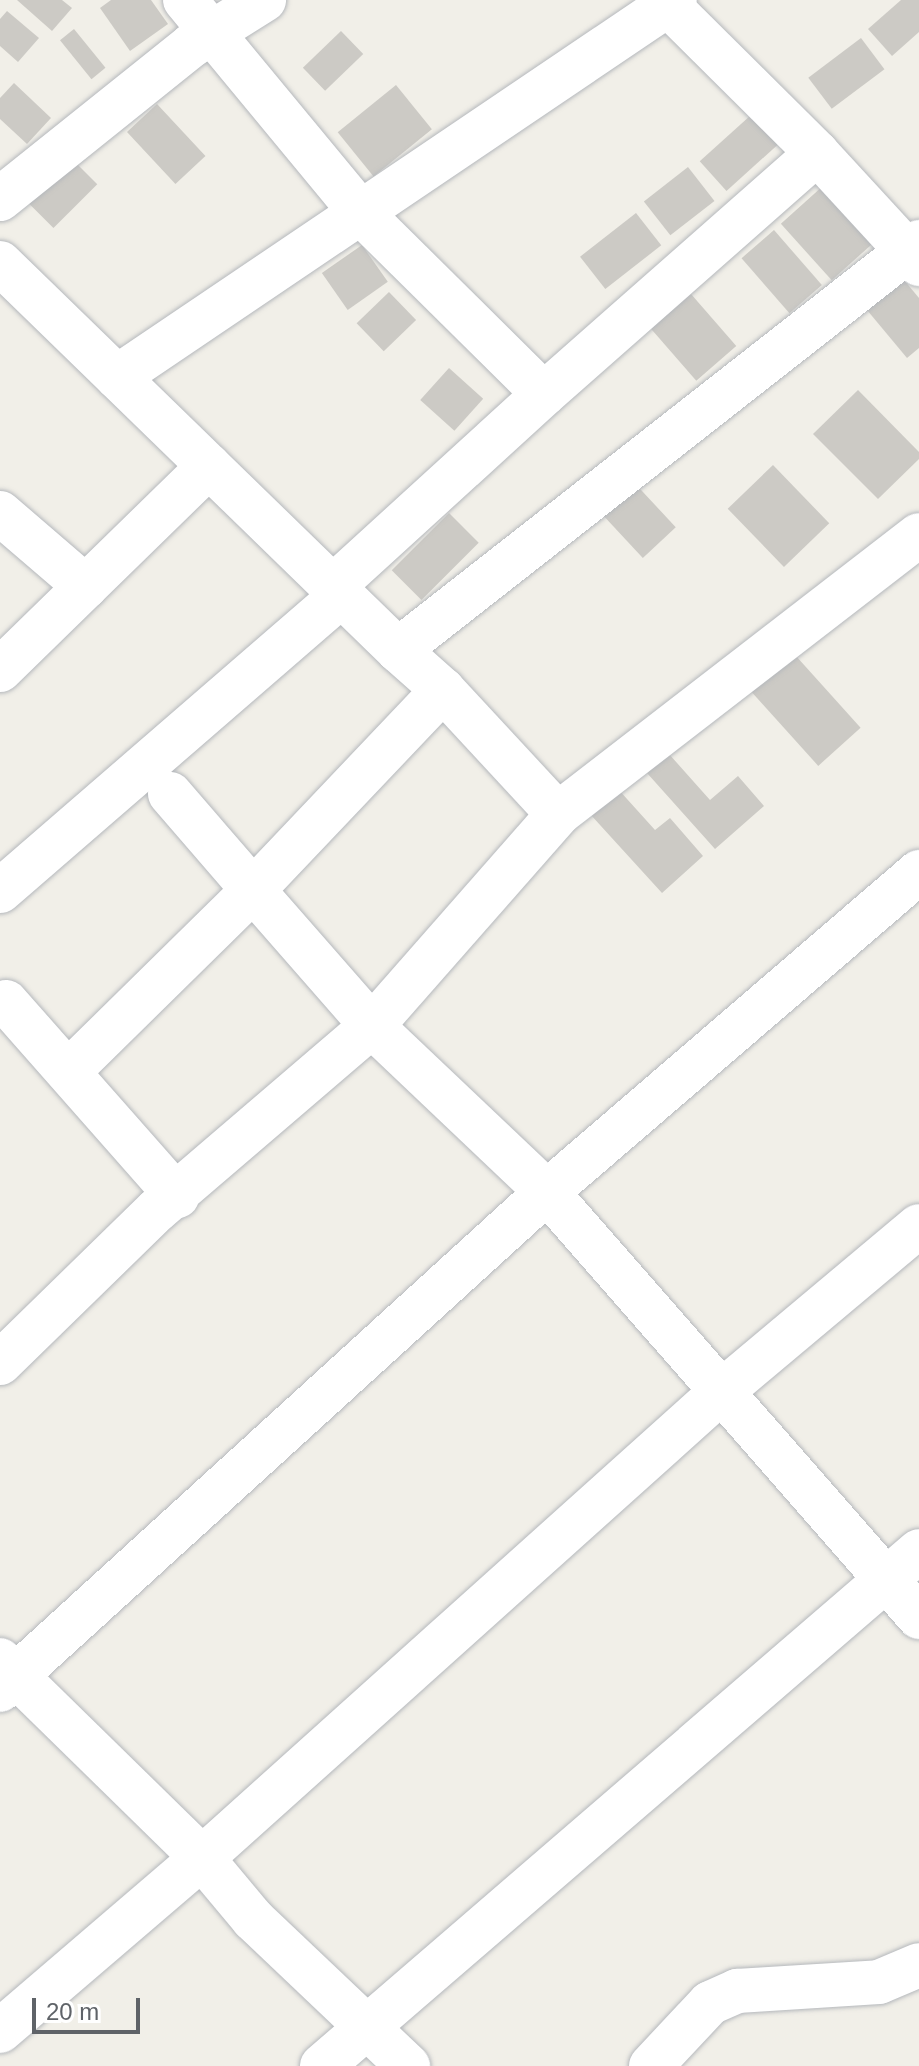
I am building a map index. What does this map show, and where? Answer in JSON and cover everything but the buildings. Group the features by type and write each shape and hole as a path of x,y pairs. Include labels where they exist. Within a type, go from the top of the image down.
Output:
{"street":[{"path":"0,199 199,16 264,0"},
{"path":"117,377 668,2 915,252 398,650"},
{"path":"199,16 361,213 544,394"},
{"path":"0,891 337,591 544,394 817,153"},
{"path":"0,263 398,650 443,690 558,814"},
{"path":"0,670 209,466"},
{"path":"0,513 86,587"},
{"path":"0,1363 177,1196 372,1026 558,814 919,535"},
{"path":"69,1071 253,890 443,690"},
{"path":"170,794 372,1026 547,1192 919,1617"},
{"path":"408,2066 253,1919 202,1858 5,1675 547,1192 919,872"},
{"path":"2,1000 69,1071 177,1196"},
{"path":"0,2031 202,1858 721,1392 919,1226"},
{"path":"322,2066 365,2025 919,1551"},
{"path":"651,2066 710,2003 737,1991 879,1982 917,1970"}]}
